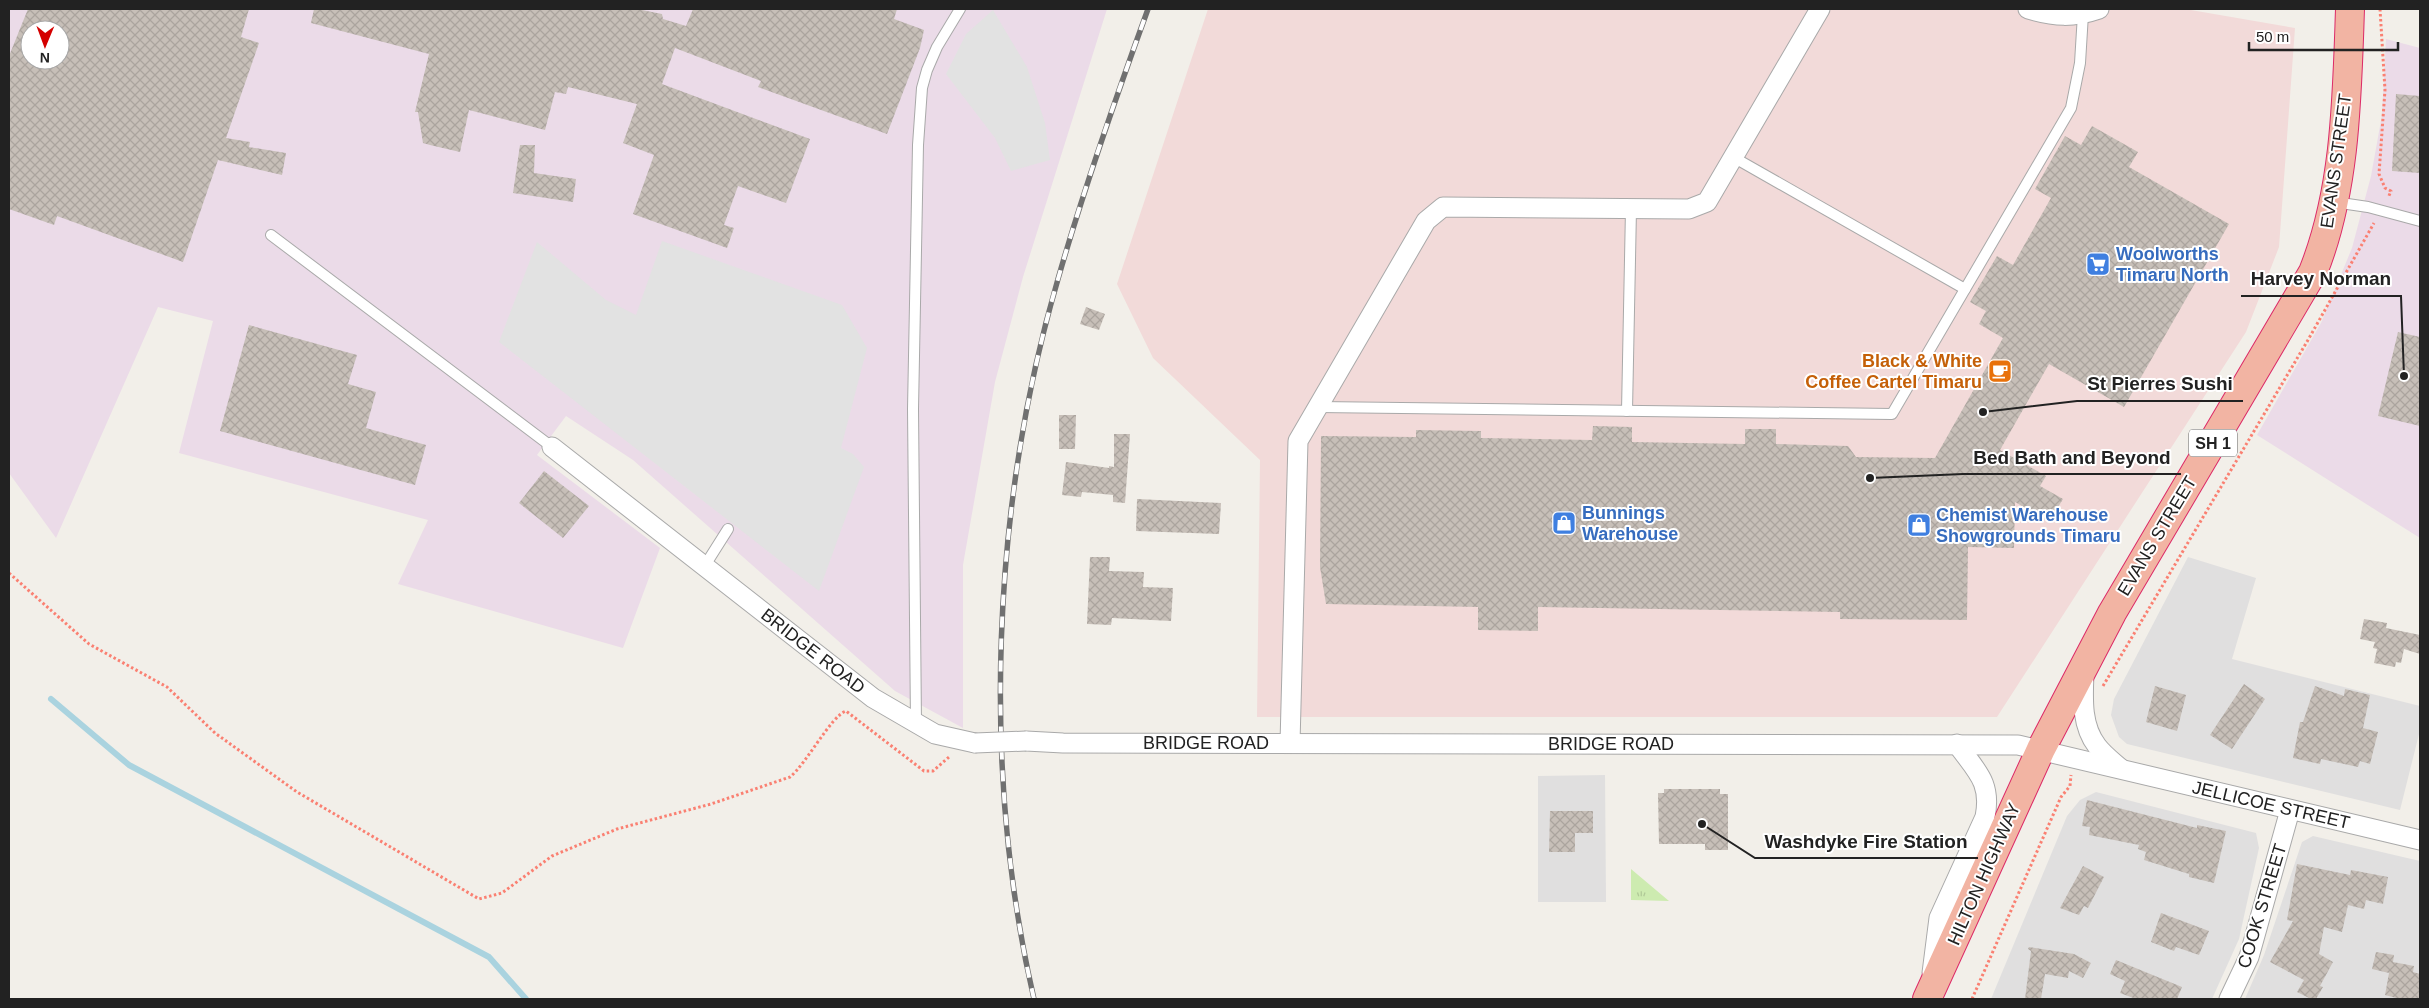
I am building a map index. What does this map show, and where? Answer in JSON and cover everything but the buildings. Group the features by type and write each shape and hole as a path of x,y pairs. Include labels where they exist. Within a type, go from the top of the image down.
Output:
{"highway":[{"name":"EVANS STREET","path":"2041,750 2112,613 2313,272 2331,219 2334,202 2346,91 2350,9"},
{"name":"HILTON HIGHWAY","path":"1929,996 2041,750"}],"street":[{"path":"1290,743 1298,441 1426,220 1443,207 1689,209 1707,202 1820,9"},
{"path":"2028,9 2052,16 2091,12"},
{"name":"BRIDGE ROAD","path":"552,447 873,698 935,734 975,743 1026,741 1063,743 1957,744 2018,745 2041,750"},
{"name":"JELLICOE STREET","path":"2084,667 2083,709 2086,726 2096,746 2122,770"},
{"path":"1929,996 1939,918 1986,817 1989,799 1986,787 1957,744"},
{"name":"JELLICOE STREET","path":"2041,750 2420,840"},
{"name":"COOK STREET","path":"2229,999 2249,958 2290,810"}],"lane":[{"path":"916,724 913,409 918,145 922,88 927,70 937,47 960,9"},
{"path":"1318,407 1892,414 2071,108 2091,12"},
{"path":"1733,157 1965,289"},
{"path":"2334,202 2368,207 2420,221"},
{"path":"1627,410 1631,209"},
{"path":"271,235 552,447"},
{"path":"704,567 728,529"}],"path":[{"path":"2380,9 2385,90 2379,174 2385,188 2391,191 2390,194"},
{"path":"2101,693 2102,686 2367,237"},
{"path":"9,572 89,644 167,687 215,732 297,792 479,899 502,893 552,856 618,829 711,804 790,777 800,769 836,719 846,711 924,771 933,771 948,757"},
{"path":"1972,999 2062,797 2070,786 2069,779"}],"shaded area":[{"path":"9,9 1107,9 1023,277 995,382 963,565 963,728 895,691 633,460 566,416 537,455 660,548 623,648 398,584 428,520 179,453 213,321 158,307 56,538 9,473"},
{"path":"1208,9 2185,9 2295,28 2279,247 2246,332 1997,717 1257,717 1260,460 1153,358 1117,284"},
{"path":"993,10 1027,67 1045,123 1050,160 1011,171 995,138 946,74 966,34"},
{"path":"2386,39 2420,48 2420,538 2257,435 2321,323 2352,248 2371,176 2382,115"},
{"path":"662,241 842,305 867,348 841,448 853,454 864,467 819,591 499,342 537,242 606,300 636,315"},
{"path":"2188,557 2256,578 2232,659 2420,706 2420,730 2400,810 2127,744 2119,737 2111,715 2114,699"},
{"path":"1605,775 1606,902 1538,902 1538,776"},
{"path":"2096,792 2256,833 2259,848 2239,939 2212,999 1991,999 2067,816 2080,800"},
{"path":"2313,836 2420,861 2420,999 2245,999 2264,955 2302,842"}],"green space":[{"path":"1631,869 1669,901 1631,900"}],"waterway":[{"path":"51,699 129,765 489,957 526,999"}],"railway":[{"path":"1034,999 1017,912 1006,822 1001,730 1001,638 1007,546 1019,455 1036,365 1058,279 1101,143 1148,9"}],"place":[{"name":"Woolworths Timaru North","path":"2098,264"},
{"name":"Black & White Coffee Cartel Timaru","path":"2000,371"},
{"name":"Harvey Norman","path":"2404,376"},
{"name":"St Pierres Sushi","path":"1983,412"},
{"name":"Bed Bath and Beyond","path":"1870,478"},
{"name":"Bunnings Warehouse","path":"1564,523"},
{"name":"Chemist Warehouse Showgrounds Timaru","path":"1919,525"},
{"name":"Washdyke Fire Station","path":"1702,824"}]}
